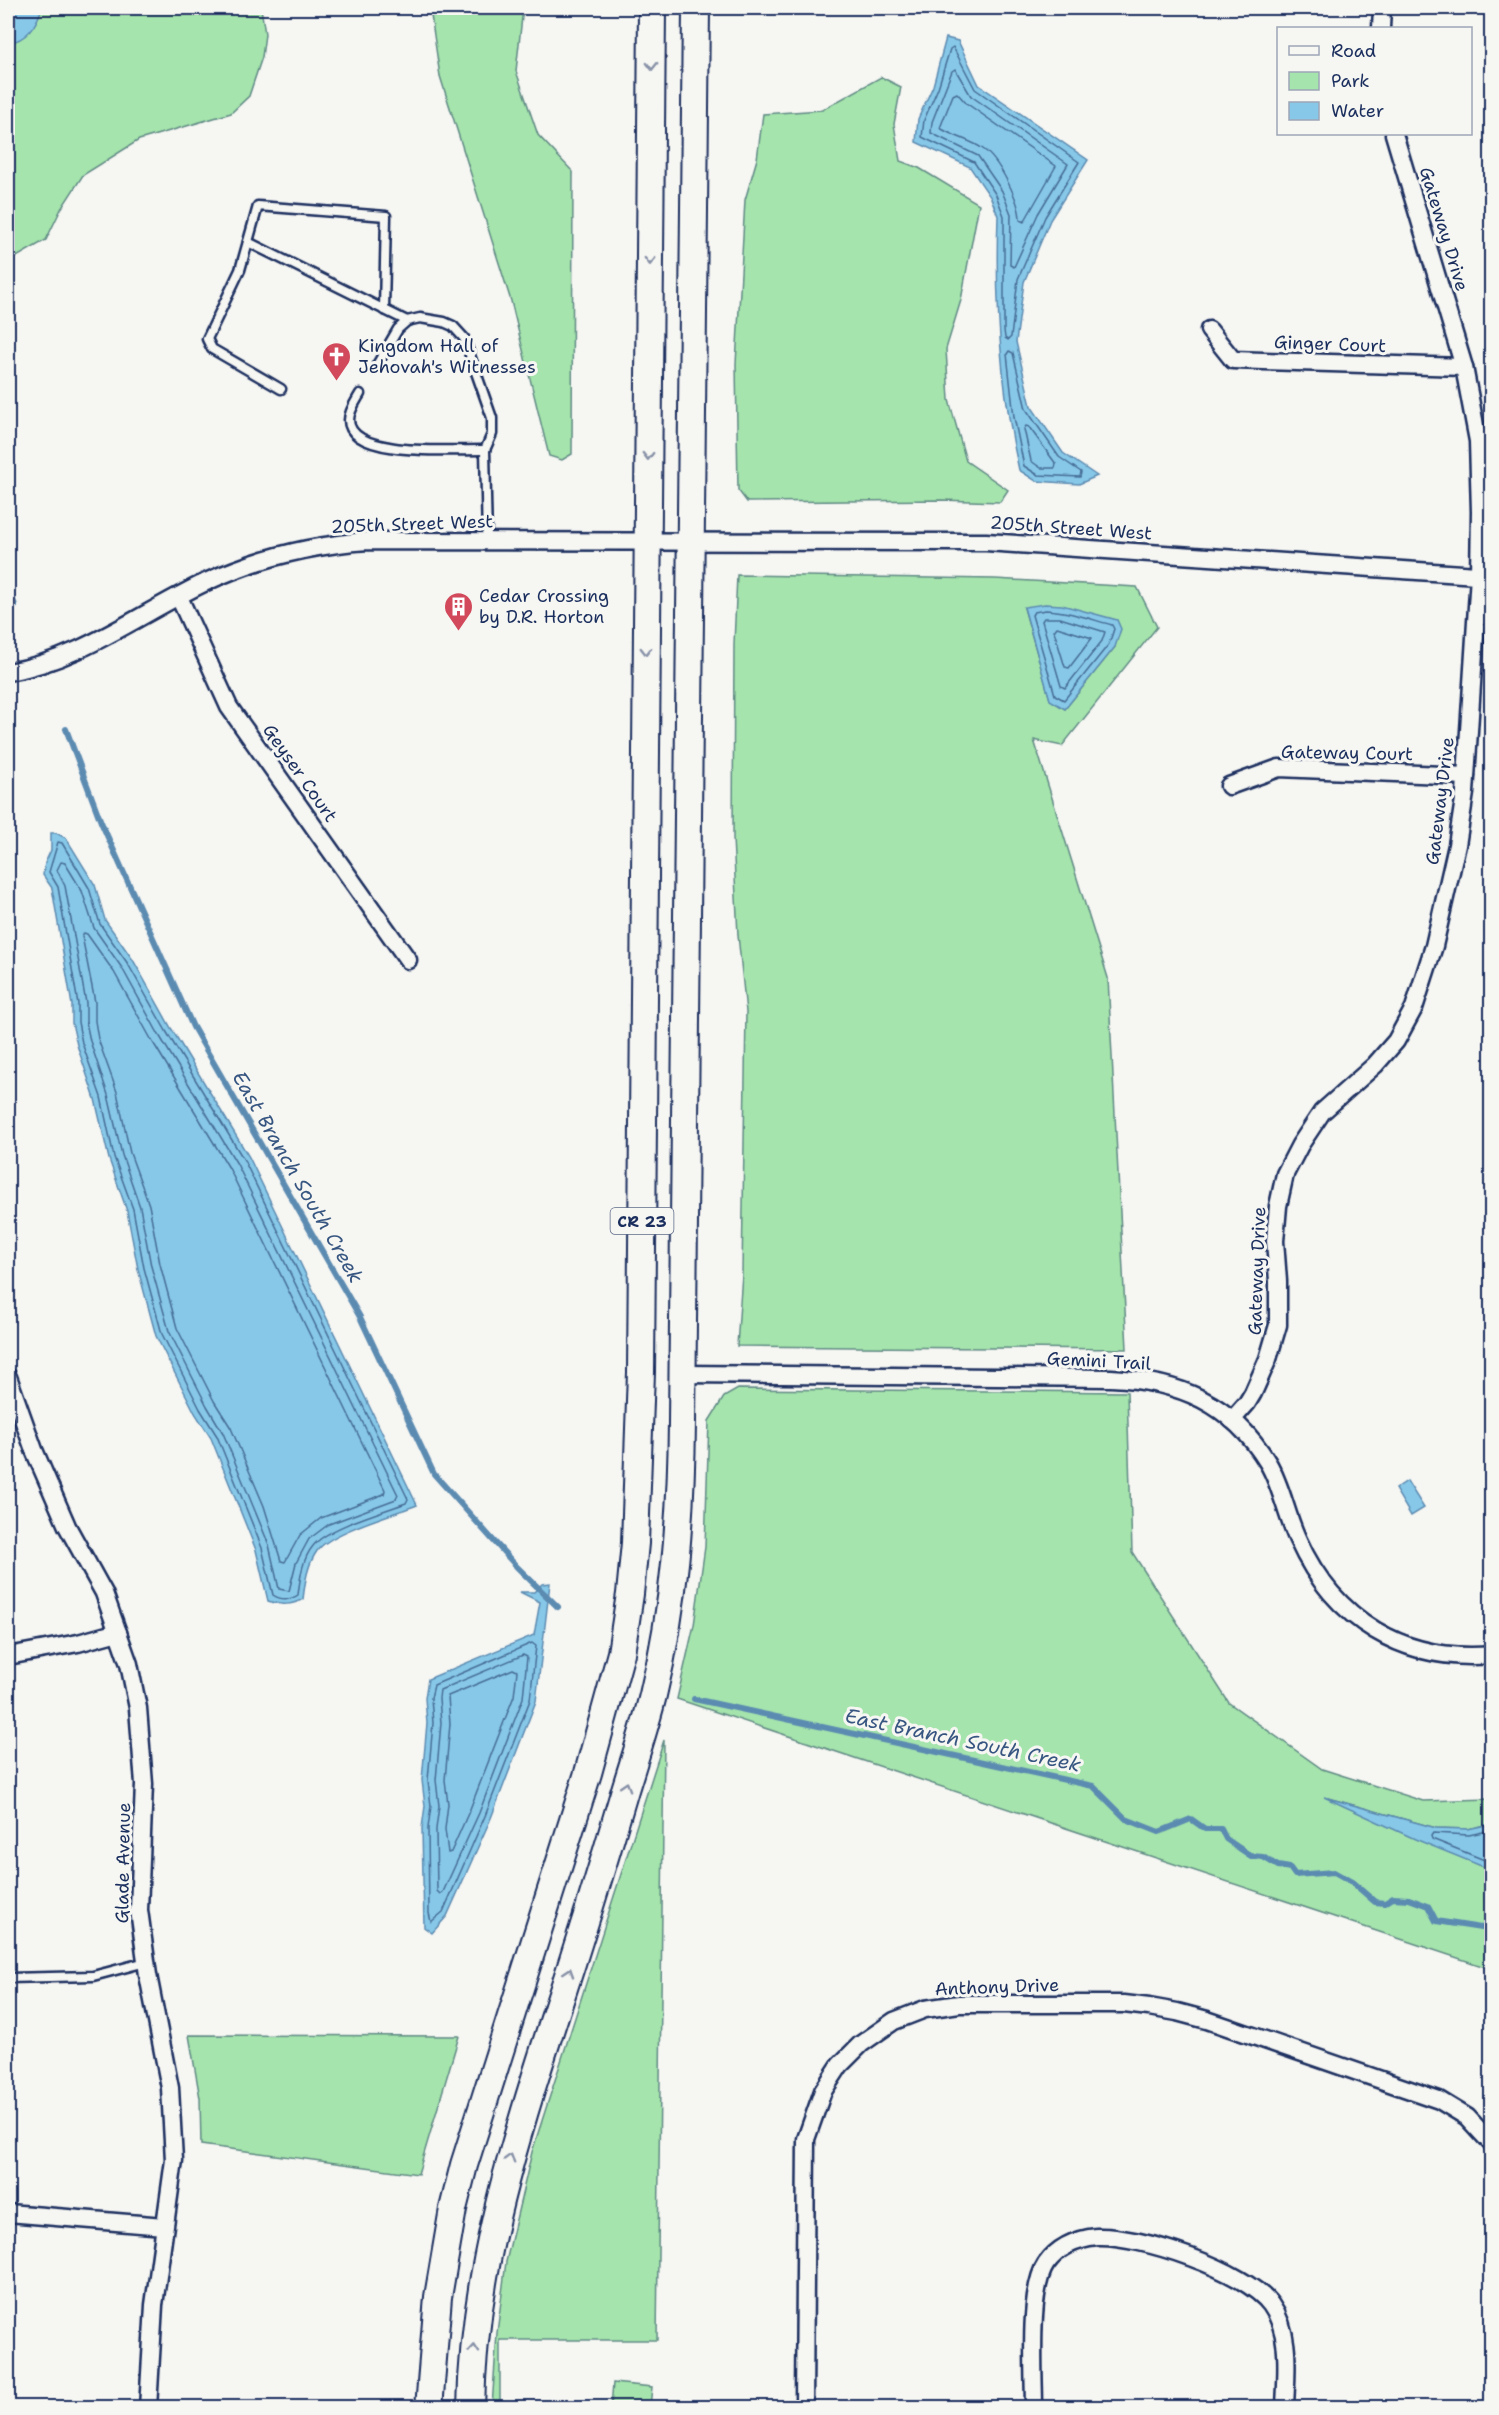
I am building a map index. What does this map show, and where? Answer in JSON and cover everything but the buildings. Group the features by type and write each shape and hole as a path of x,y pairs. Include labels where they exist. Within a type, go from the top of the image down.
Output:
{"main road":[{"name":"CR 23","path":"429,2408 438,2296 461,2176 602,1728 621,1653 630,1594 638,1501 641,1372 652,8"},
{"name":"CR 23","path":"471,2408 479,2302 485,2260 499,2197 652,1699 661,1663 679,1528 692,542 696,8"}],"street":[{"path":"1381,27 1382,8"},
{"name":"Gateway Drive","path":"1232,1420 1253,1393 1268,1359 1278,1325 1275,1241 1278,1206 1286,1174 1300,1145 1322,1112 1375,1065 1395,1041 1414,1008 1434,946 1461,821 1485,575 1478,441 1464,367 1394,135"},
{"name":"Ginger Court","path":"1209,330 1233,360 1464,367"},
{"name":"205th Street West","path":"8,672 42,664 89,645 204,583 258,561 306,548 368,541 986,542 1485,575"},
{"name":"Geyser Court","path":"179,597 229,707 408,960"},
{"name":"Gateway Court","path":"1229,786 1280,768 1466,776"},
{"name":"Gemini Trail","path":"682,1374 1132,1379 1185,1390 1232,1420 1246,1434 1268,1464 1298,1540 1311,1564 1322,1581 1352,1614 1383,1636 1417,1650 1446,1655 1491,1655"},
{"name":"Glade Avenue","path":"8,1377 46,1478 67,1526 104,1593 129,1664 138,1708 144,1784 139,1910 146,1962 167,2067 173,2114 174,2160 153,2311 148,2408"},
{"path":"8,1656 78,1643 118,1632"},
{"name":"Anthony Drive","path":"804,2408 806,2139 823,2091 840,2066 876,2031 909,2014 958,2004 1124,2004 1177,2012 1439,2100 1467,2117 1491,2144"},
{"path":"8,2213 164,2226"},
{"path":"1034,2408 1035,2303 1040,2276 1046,2264 1062,2248 1084,2240 1108,2237 1153,2246 1186,2256 1232,2275 1266,2299 1273,2307 1286,2344 1285,2408"}],"lane":[{"path":"280,388 212,350 207,339 240,270 258,206 386,216 384,310"},
{"path":"248,242 407,321"},
{"path":"374,370 398,328 407,321 420,318 444,322 453,326 464,338 492,418 492,434 485,450 487,541"},
{"path":"360,394 349,420 357,434 371,441 398,450 485,450"},
{"path":"8,1978 93,1976 146,1962"}],"green space":[{"path":"8,8 261,8 265,34 262,57 249,96 231,113 139,140 83,175 61,209 46,240 8,262"},
{"path":"430,8 523,8 516,71 538,135 573,172 572,454 562,460 549,456 511,301 440,76"},
{"path":"881,77 901,87 894,124 900,161 919,168 979,204 961,300 946,349 949,400 966,461 1008,490 1000,502 941,500 747,502 738,490 736,364 745,200 757,159 763,114 822,110"},
{"path":"737,575 995,579 1137,587 1157,627 1062,746 1034,740 1108,978 1127,1349 737,1346 742,1274 746,1012 738,935 733,838 734,644","holes":["1024,608 1115,647 1065,709 1050,699"]},
{"path":"738,1389 1127,1392 1132,1552 1229,1703 1322,1769 1423,1801 1491,1799 1491,1824 1468,1829 1436,1828 1328,1798 1491,1870 1491,1969 677,1699 694,1625 705,1547 709,1421 724,1397"},
{"path":"664,1740 657,2340 500,2340 500,2407 492,2407 497,2333 506,2262 532,2152"},
{"path":"189,2035 459,2036 418,2174 201,2145 200,2098"},
{"path":"613,2383 652,2387 650,2407 611,2407"}],"water":[{"path":"8,8 42,8 30,31 20,39 8,43"},
{"path":"946,38 958,41 979,85 1088,160 1050,220 1024,282 1016,342 1031,406 1063,453 1097,476 1079,484 1036,481 1019,470 1007,406 1000,343 997,280 998,216 991,198 970,167 916,142 918,119 933,86"},
{"path":"1045,604 1062,605 1117,620 1121,629 1115,647 1065,709 1050,700 1024,607"},
{"path":"51,833 66,838 95,885 105,920 133,960 249,1157 417,1505 348,1530 324,1544 311,1562 303,1599 294,1603 282,1604 268,1601 256,1550 211,1438 195,1413 156,1336 138,1269 127,1211 109,1159 95,1099 72,1023 72,1005 52,888 43,875 51,850"},
{"path":"1407,1481 1424,1508 1411,1516 1395,1489"},
{"path":"550,1583 536,1701 491,1818 447,1916 432,1933 424,1927 422,1828 425,1806 422,1780 427,1723 425,1698 428,1679 534,1635 540,1602 520,1592 534,1592 542,1584"},
{"path":"1324,1797 1436,1828 1468,1829 1491,1824 1491,1870 1415,1839"}],"waterway":[{"name":"East Branch South Creek","path":"8,590 15,605"},
{"name":"East Branch South Creek","path":"66,729 101,822 193,1027 360,1317 434,1474 517,1567 558,1607"},
{"name":"East Branch South Creek","path":"694,1699 1093,1786 1126,1819 1159,1832 1191,1819 1205,1829 1221,1829 1226,1839 1251,1856 1263,1857 1278,1866 1290,1868 1295,1875 1334,1872 1352,1882 1375,1902 1385,1903 1393,1898 1409,1899 1428,1906 1436,1921 1481,1928 1492,1925"}],"place":[{"name":"Kingdom Hall of Jehovah's Witnesses","path":"337,382"},
{"name":"Cedar Crossing by D.R. Horton","path":"458,632"}]}
